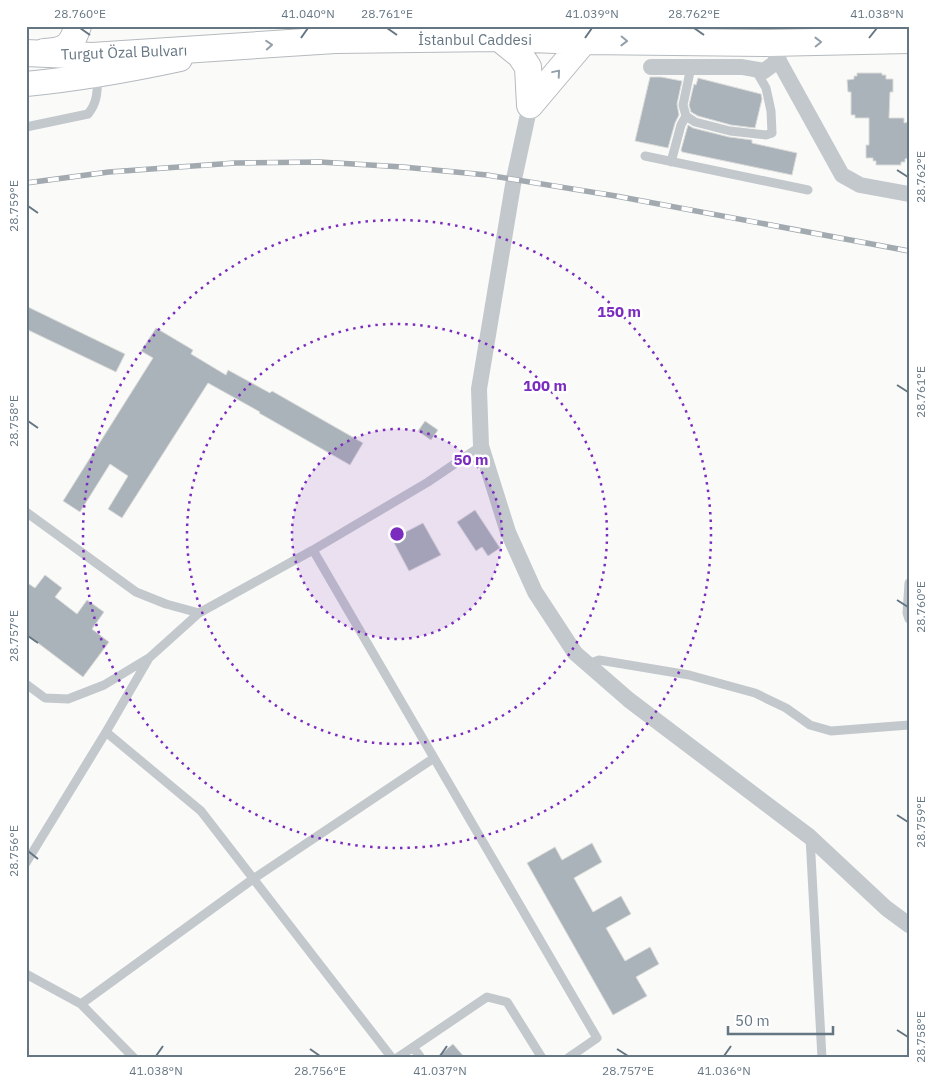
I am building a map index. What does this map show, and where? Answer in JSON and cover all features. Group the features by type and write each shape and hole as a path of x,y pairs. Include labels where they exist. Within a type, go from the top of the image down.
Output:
{"main road":[{"path":"26,53 51,52 66,48 73,40 78,26"},
{"path":"499,38 520,55 528,67 530,105"},
{"name":"İstanbul Caddesi","path":"221,48 335,40 499,38 774,52 909,40"},
{"path":"530,105 584,41"},
{"name":"Turgut Özal Bulvarı","path":"26,53 92,56 221,48"}],"street":[{"path":"26,84 58,81 133,68 221,48"},
{"path":"651,67 742,67 764,71 774,52"},
{"path":"774,52 842,175 860,185 909,194"},
{"path":"530,105 514,180 479,390 480,446 508,532 535,592 575,653 629,700 810,837 886,908 909,925"}],"lane":[{"path":"671,162 681,125 686,116 684,105 691,67"},
{"path":"686,116 695,122 730,131 766,135 772,133 770,100 766,88 755,69"},
{"path":"26,127 88,114 94,107 97,95 98,74"},
{"path":"645,156 808,190"},
{"path":"26,684 45,698 68,699 104,685 149,658 199,614 314,550 428,482 480,446"},
{"path":"26,512 136,592 199,614"},
{"path":"314,550 596,1038 568,1058"},
{"path":"909,583 907,613 909,619"},
{"path":"26,863 149,658"},
{"path":"588,664 599,660 689,675 755,693 786,708 810,725 831,731 909,725"},
{"path":"106,732 201,811 392,1058"},
{"path":"81,1004 253,878 434,758"},
{"path":"810,837 822,1058"},
{"path":"26,974 81,1004 134,1058"},
{"path":"397,1058 488,998 507,1002 542,1058"},
{"path":"413,1047 421,1058"}],"building":[{"path":"857,73 882,73 882,75 886,75 886,79 893,79 893,92 890,92 889,118 904,118 904,123 908,122 909,158 905,159 905,162 901,162 901,165 876,165 876,161 873,161 873,158 866,158 866,145 869,145 869,118 855,118 855,115 851,115 851,92 848,92 847,80 854,79"},
{"path":"650,77 682,81 677,104 679,115 668,148 635,141"},
{"path":"698,78 761,94 762,99 755,128 731,125 698,116 691,112 689,105 694,84 696,85"},
{"path":"688,125 693,128 729,137 752,140 752,143 797,153 792,175 682,152"},
{"path":"26,306 125,354 116,372 26,329"},
{"path":"156,328 193,350 191,354 226,375 228,370 270,393 272,391 363,443 350,465 208,383 122,518 108,509 128,476 110,464 80,512 63,501 153,358 141,351"},
{"path":"425,421 438,430 431,440 418,431"},
{"path":"475,510 500,548 488,556 482,547 476,551 457,522"},
{"path":"423,523 441,555 409,571 392,539"},
{"path":"45,575 62,588 55,597 77,614 87,600 104,612 92,629 109,642 83,677 26,634 26,582 35,588"},
{"path":"592,843 602,862 574,878 593,912 621,896 631,914 606,928 625,961 650,947 659,964 636,977 647,996 613,1015 527,863 555,847 562,860"},
{"path":"453,1044 465,1058 436,1058"}],"railway":[{"path":"26,183 109,172 235,163 320,162 403,167 487,175 616,196 909,251"}]}
